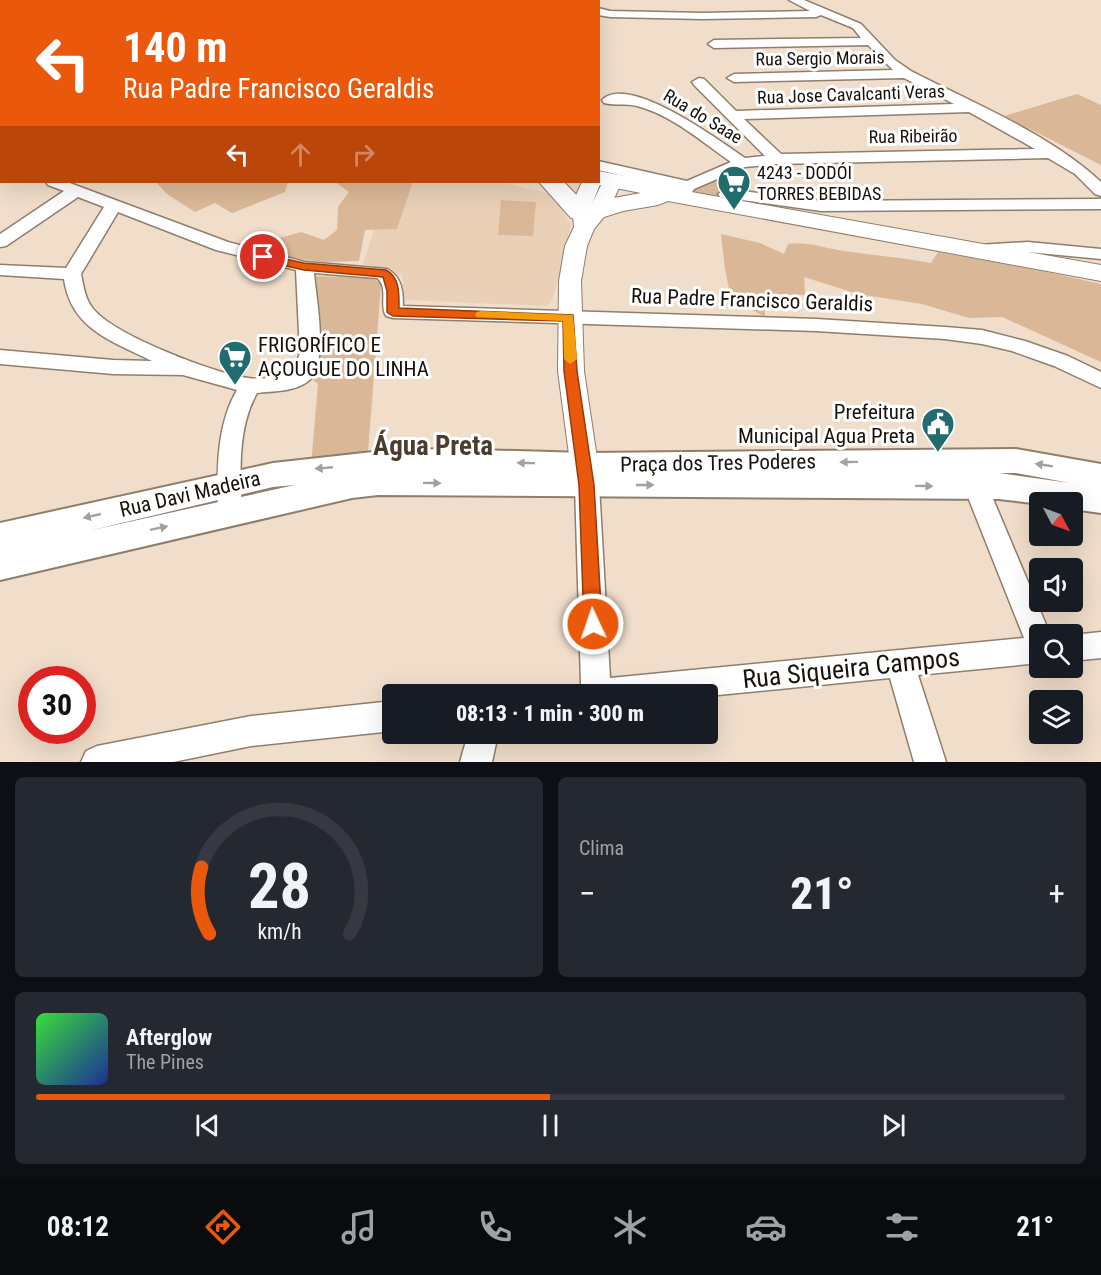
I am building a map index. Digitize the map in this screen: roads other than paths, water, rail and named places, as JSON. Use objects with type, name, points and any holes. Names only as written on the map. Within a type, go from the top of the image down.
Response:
[{"type":"main road","points":[[600,179],[678,194],[723,199],[971,251],[1101,273]]},
{"type":"main road","points":[[552,183],[588,217],[617,204],[678,194]]},
{"type":"main road","name":"Rua Davi Madeira","points":[[0,565],[90,543],[315,469],[382,463],[443,461],[586,475]]},
{"type":"main road","name":"Praça dos Tres Poderes","points":[[586,475],[1016,461],[1101,476]]},
{"type":"main road","points":[[229,499],[378,483],[586,475]]},
{"type":"main road","name":"Praça dos Tres Poderes","points":[[586,475],[1030,489],[1101,500]]},
{"type":"main road","name":"Rua Davi Madeira","points":[[0,537],[229,499]]},
{"type":"street","points":[[692,0],[703,17]]},
{"type":"street","points":[[794,0],[857,26],[906,74],[973,108],[1050,153],[1080,171],[1101,191]]},
{"type":"street","points":[[600,12],[610,14],[703,17],[829,13]]},
{"type":"street","points":[[714,44],[872,41]]},
{"type":"street","name":"Rua Sergio Morais","points":[[734,78],[906,74]]},
{"type":"street","points":[[699,82],[777,159]]},
{"type":"street","name":"Rua do Saae","points":[[609,99],[631,98],[668,114],[742,163]]},
{"type":"street","name":"Rua Jose Cavalcanti Veras","points":[[730,115],[973,108]]},
{"type":"street","name":"Rua Ribeirão","points":[[678,194],[742,163],[777,159],[1050,153]]},
{"type":"street","points":[[742,163],[723,199],[821,206],[1101,204]]},
{"type":"street","points":[[56,183],[222,246],[304,267],[308,368],[301,376],[289,382],[250,386],[183,368],[108,331],[90,318],[80,305],[75,293],[72,274],[113,206]]},
{"type":"street","points":[[596,684],[586,475],[571,371],[569,318],[572,265],[597,183]]},
{"type":"street","points":[[0,242],[75,191]]},
{"type":"street","points":[[971,251],[1037,247],[1101,254]]},
{"type":"street","name":"Rua Padre Francisco Geraldis","points":[[304,267],[373,271],[387,275],[393,291],[393,312],[827,326],[954,334],[1018,346],[1061,361],[1101,381]]},
{"type":"street","points":[[0,270],[72,274]]},
{"type":"street","points":[[0,357],[113,367],[183,368]]},
{"type":"street","points":[[229,499],[239,405],[250,386]]},
{"type":"street","points":[[976,487],[1033,624]]},
{"type":"street","points":[[1083,647],[1101,645]]},
{"type":"street","name":"Rua Siqueira Campos","points":[[697,684],[1029,651]]},
{"type":"street","points":[[900,664],[930,762]]},
{"type":"street","points":[[97,762],[251,731],[382,718]]},
{"type":"street","points":[[476,762],[480,744]]},
{"type":"place","name":"4243 - DODÓI TORRES BEBIDAS","points":[[734,211]]},
{"type":"place","name":"FRIGORÍFICO E AÇOUGUE DO LINHA","points":[[235,386]]},
{"type":"place","name":"Prefeitura Municipal Agua Preta","points":[[938,453]]},
{"type":"district","name":"Água Preta","points":[[433,446]]}]
